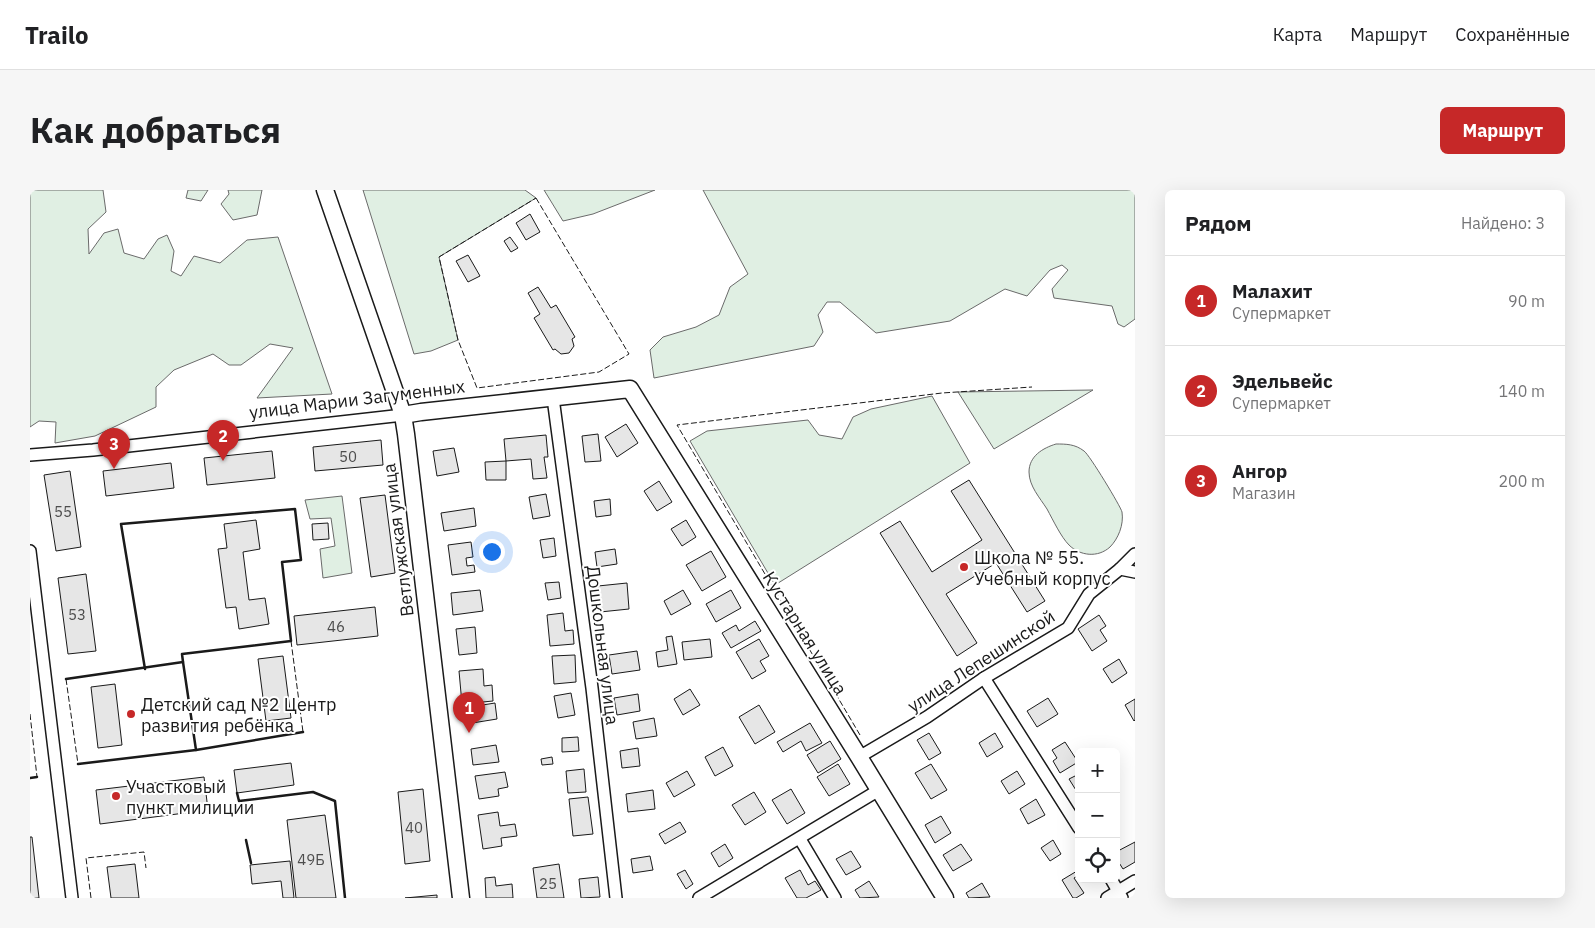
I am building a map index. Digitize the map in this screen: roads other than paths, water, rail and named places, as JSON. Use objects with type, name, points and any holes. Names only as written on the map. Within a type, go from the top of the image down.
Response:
[{"type":"street","name":"Ветлужская улица","points":[[324,190],[403,415],[461,898]]},
{"type":"street","name":"улица Марии Загуменных","points":[[30,455],[93,450],[630,389]]},
{"type":"street","name":"Кустарная улица","points":[[630,389],[860,757],[945,898]]},
{"type":"street","name":"Дошкольная улица","points":[[553,398],[592,688],[616,898]]},
{"type":"street","points":[[30,551],[72,898]]},
{"type":"street","name":"улица Лепешинской","points":[[860,757],[927,717],[984,678],[1068,628],[1089,594],[1135,554]]},
{"type":"street","points":[[1120,569],[1135,572]]},
{"type":"street","points":[[984,678],[1075,822]]},
{"type":"street","points":[[699,898],[879,790]]},
{"type":"street","points":[[800,839],[835,898]]},
{"type":"street","points":[[1107,898],[1120,894],[1135,881]]},
{"type":"street","points":[[1113,883],[1120,894]]},
{"type":"place","name":"Эдельвейс","points":[[223,461]]},
{"type":"place","name":"Ангор","points":[[114,469]]},
{"type":"place","name":"Школа № 55. Учебный корпус","points":[[964,567]]},
{"type":"place","name":"Детский сад №2 Центр развития ребёнка","points":[[131,714]]},
{"type":"place","name":"Малахит","points":[[469,733]]},
{"type":"place","name":"Участковый пункт милиции","points":[[116,796]]}]
